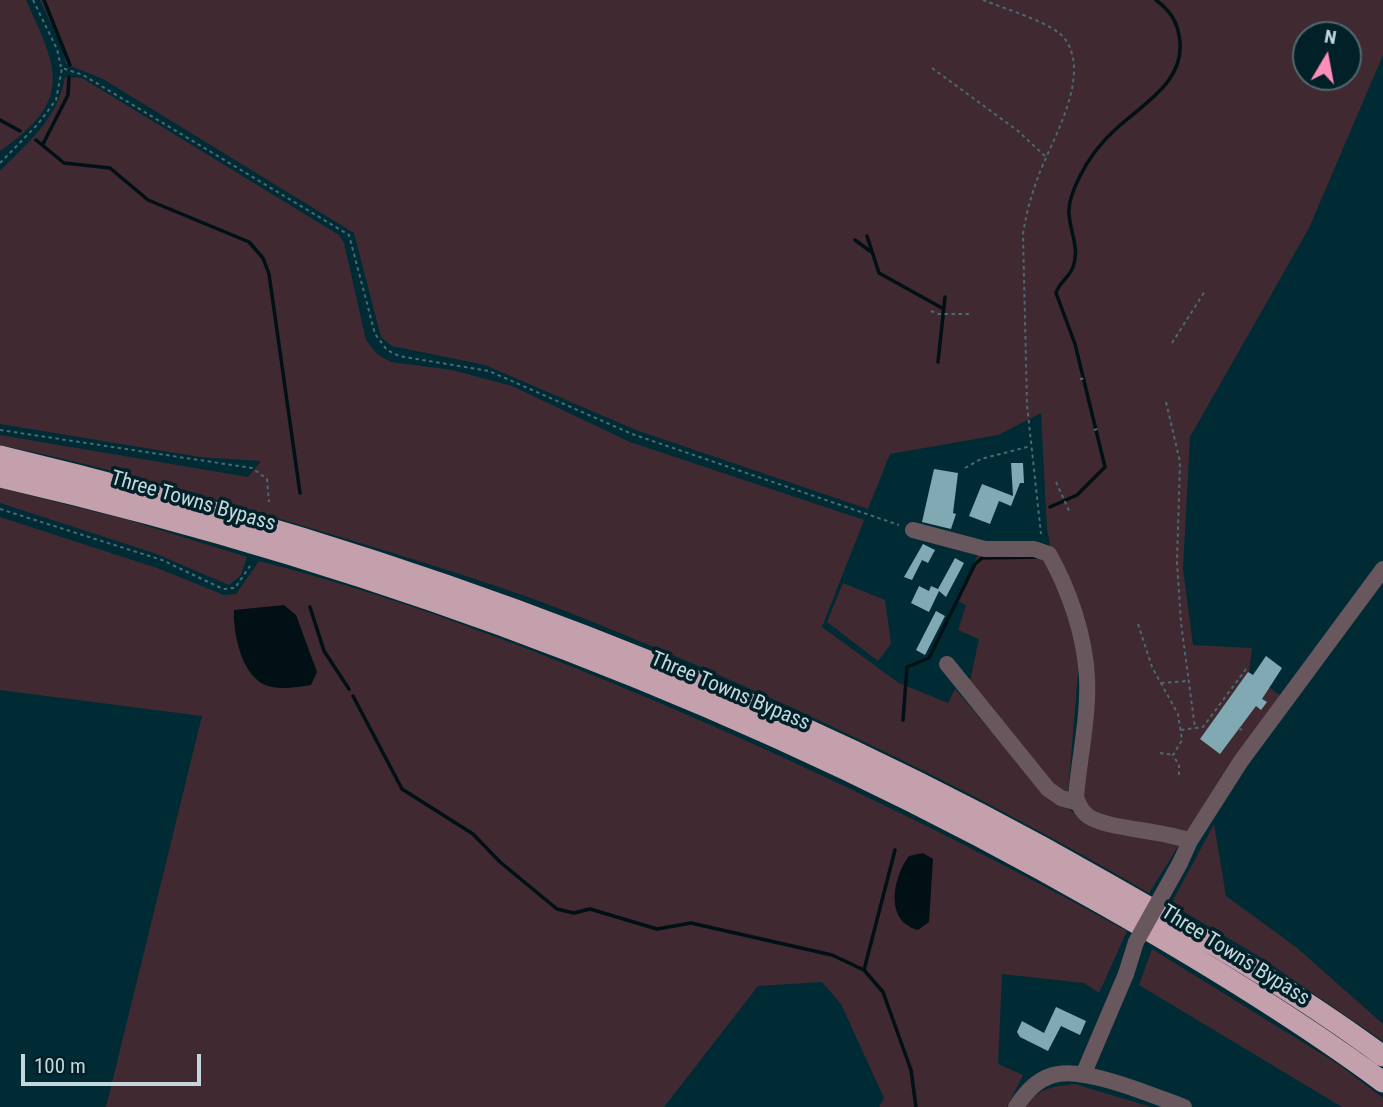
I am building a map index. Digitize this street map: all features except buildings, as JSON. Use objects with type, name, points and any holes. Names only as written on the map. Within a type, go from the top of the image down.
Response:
[{"type":"highway","name":"Three Towns Bypass","points":[[0,456],[208,508],[327,543],[621,647],[748,701],[962,803],[1069,861],[1256,972],[1383,1056]]},
{"type":"highway","name":"Three Towns Bypass","points":[[0,477],[203,528],[323,564],[472,615],[611,667],[741,722],[856,774],[1061,880],[1258,997],[1383,1082]]},
{"type":"street","points":[[913,530],[985,549],[1042,550],[1049,554],[1062,578],[1083,646],[1087,680],[1076,797],[1078,803],[1087,816],[1101,822],[1171,833],[1191,841]]},
{"type":"street","points":[[1083,1075],[1126,974],[1136,942],[1216,796],[1383,569]]},
{"type":"street","points":[[947,664],[1048,789],[1061,798],[1078,803]]},
{"type":"street","points":[[1016,1107],[1028,1089],[1047,1077],[1069,1073],[1184,1107]]},
{"type":"path","points":[[0,163],[38,124],[56,100],[62,68],[57,49],[33,0]]},
{"type":"path","points":[[983,0],[1055,30],[1068,46],[1073,82],[1070,103],[1026,210],[1023,234],[1024,312],[1042,550]]},
{"type":"path","points":[[62,68],[104,85],[349,235],[375,334],[387,351],[489,371],[632,435],[913,530]]},
{"type":"path","points":[[932,68],[1018,131],[1046,157]]},
{"type":"path","points":[[1172,343],[1205,291]]},
{"type":"path","points":[[931,311],[939,314],[970,314]]},
{"type":"path","points":[[1080,379],[1086,377]]},
{"type":"path","points":[[1166,402],[1180,462],[1177,562],[1181,623],[1195,728]]},
{"type":"path","points":[[0,430],[252,468],[267,479],[269,502]]},
{"type":"path","points":[[965,468],[981,459],[1032,445]]},
{"type":"path","points":[[1056,482],[1069,512]]},
{"type":"path","points":[[0,509],[162,560],[223,589],[235,588],[250,566]]},
{"type":"path","points":[[1138,624],[1160,683],[1174,706],[1181,730],[1182,740],[1173,755]]},
{"type":"path","points":[[1181,730],[1203,727],[1246,669]]},
{"type":"path","points":[[1160,683],[1187,681]]},
{"type":"path","points":[[1160,753],[1173,755]]},
{"type":"path","points":[[1173,755],[1179,765],[1179,777]]},
{"type":"shaded area","points":[[0,0],[26,0],[46,46],[53,83],[49,99],[40,116],[24,133],[0,151]]},
{"type":"shaded area","points":[[40,0],[1383,0],[1383,55],[1309,228],[1190,437],[1183,569],[1193,645],[1252,648],[1249,672],[1282,697],[1189,833],[1096,814],[1090,810],[1081,794],[1093,674],[1051,550],[1047,529],[1041,413],[998,435],[890,454],[868,509],[636,430],[485,365],[392,346],[381,337],[354,233],[103,79],[66,64],[62,47]]},
{"type":"shaded area","points":[[65,77],[82,78],[339,235],[344,243],[366,340],[377,354],[391,362],[452,370],[512,386],[630,442],[864,520],[822,627],[899,683],[948,703],[955,689],[1039,787],[1078,816],[1179,845],[1149,893],[1009,815],[866,743],[721,676],[573,614],[441,568],[231,504],[116,472],[0,445],[0,435],[248,477],[261,461],[200,457],[0,424],[0,171],[49,117]]},
{"type":"shaded area","points":[[0,488],[128,520],[247,557],[241,575],[229,585],[154,553],[0,503]]},
{"type":"shaded area","points":[[0,517],[157,568],[224,595],[236,594],[259,561],[362,590],[513,643],[780,756],[955,840],[1127,931],[1099,993],[1084,983],[1002,974],[998,1064],[1023,1075],[1007,1107],[879,1107],[884,1098],[841,1004],[822,982],[758,986],[664,1107],[106,1107],[202,716],[0,690]]},
{"type":"shaded area","points":[[979,553],[1045,557],[1064,598],[1079,661],[1068,793],[1055,787],[970,681],[979,639],[958,630],[966,605],[955,600]]},
{"type":"shaded area","points":[[843,583],[885,600],[891,644],[878,661],[827,622]]},
{"type":"shaded area","points":[[284,605],[296,615],[317,672],[311,685],[280,688],[263,684],[249,671],[240,651],[234,610]]},
{"type":"shaded area","points":[[1214,824],[1226,896],[1296,947],[1383,1024],[1383,1041],[1260,957],[1171,904]]},
{"type":"shaded area","points":[[923,853],[933,859],[929,922],[918,930],[900,918],[895,898],[903,865],[909,856]]},
{"type":"shaded area","points":[[1152,949],[1338,1064],[1383,1098],[1383,1107],[1342,1107],[1139,985]]},
{"type":"shaded area","points":[[1075,1084],[1151,1107],[1026,1107],[1041,1092],[1053,1087]]},
{"type":"waterway","points":[[44,0],[70,65]]},
{"type":"waterway","points":[[1050,507],[1077,495],[1105,467],[1075,344],[1056,293],[1075,260],[1069,210],[1073,191],[1083,171],[1106,138],[1162,88],[1177,64],[1180,51],[1178,29],[1165,7],[1156,0]]},
{"type":"waterway","points":[[43,144],[68,95],[69,77]]},
{"type":"waterway","points":[[0,120],[20,131]]},
{"type":"waterway","points":[[36,140],[64,163],[110,168],[148,200],[249,242],[263,258],[269,274],[300,493]]},
{"type":"waterway","points":[[867,236],[879,273],[942,308]]},
{"type":"waterway","points":[[855,240],[870,251]]},
{"type":"waterway","points":[[938,362],[945,297]]},
{"type":"waterway","points":[[903,720],[907,667],[929,658],[975,564],[982,558],[1036,557]]},
{"type":"waterway","points":[[310,607],[324,651],[349,689]]},
{"type":"waterway","points":[[353,696],[402,789],[473,834],[500,862],[557,909],[574,913],[590,909],[657,929],[691,923],[832,955],[864,970],[883,992],[911,1070],[916,1107]]},
{"type":"waterway","points":[[864,970],[895,850]]}]
